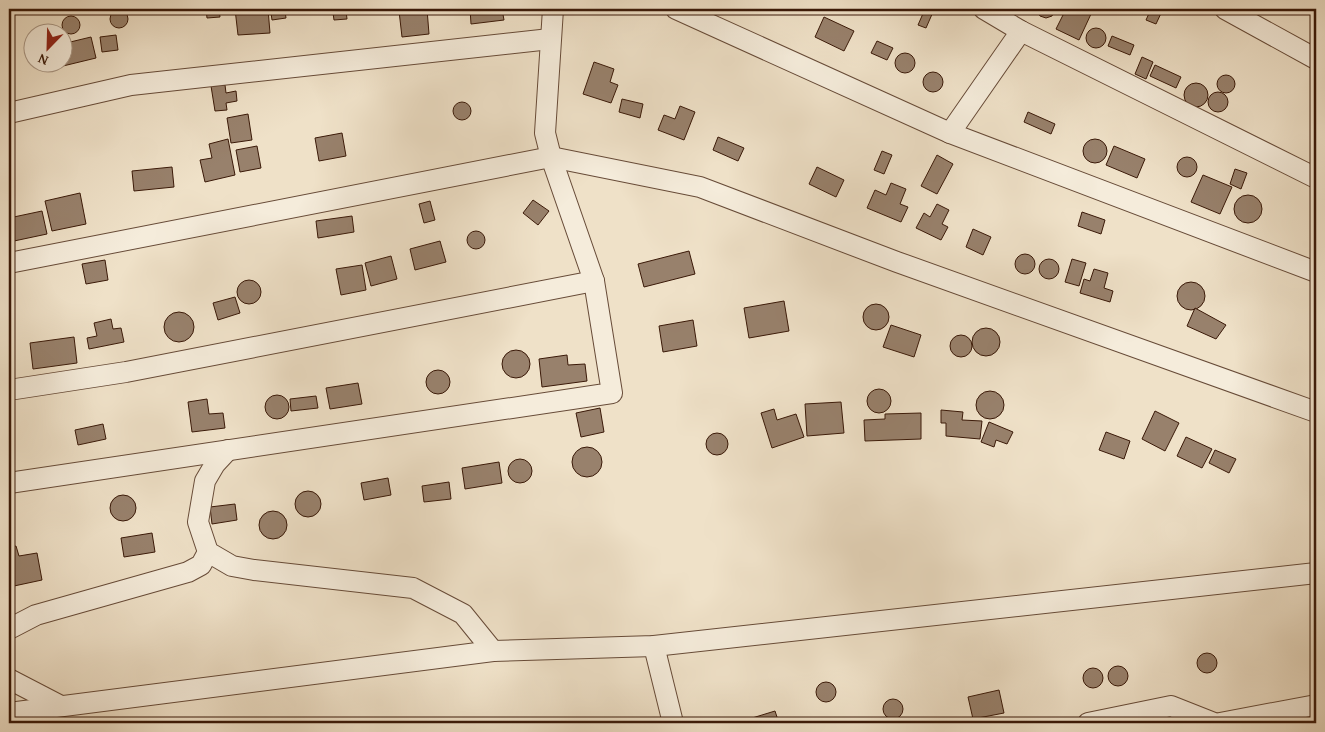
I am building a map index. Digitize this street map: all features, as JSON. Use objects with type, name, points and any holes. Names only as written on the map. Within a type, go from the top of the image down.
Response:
[{"type":"street","points":[[9,483],[612,394],[594,281],[544,133],[553,9]]},
{"type":"street","points":[[676,9],[950,133],[1316,272]]},
{"type":"street","points":[[984,9],[1021,31],[1316,178]]},
{"type":"street","points":[[1225,9],[1316,59]]},
{"type":"street","points":[[950,133],[1021,31]]},
{"type":"street","points":[[9,113],[131,85],[550,39]]},
{"type":"street","points":[[9,263],[551,157],[700,187],[897,262],[1316,412]]},
{"type":"street","points":[[9,390],[126,372],[594,281]]},
{"type":"street","points":[[228,450],[205,481],[198,522],[208,552],[232,566],[254,570],[413,588],[463,614],[493,651]]},
{"type":"street","points":[[9,628],[36,615],[188,572],[201,565],[208,552]]},
{"type":"street","points":[[9,713],[493,651],[654,646],[1316,573]]},
{"type":"street","points":[[654,646],[673,723]]},
{"type":"street","points":[[9,679],[61,706]]},
{"type":"street","points":[[1220,723],[1316,705]]},
{"type":"street","points":[[1088,723],[1170,706],[1214,723]]},
{"type":"building","points":[[206,9],[219,9],[220,17],[207,18]]},
{"type":"building","points":[[235,9],[268,9],[270,33],[238,35]]},
{"type":"building","points":[[427,9],[429,34],[402,37],[399,11]]},
{"type":"building","points":[[470,9],[502,9],[504,20],[471,24]]},
{"type":"building","points":[[925,9],[933,12],[926,28],[918,25]]},
{"type":"building","points":[[1036,9],[1055,9],[1052,16],[1046,18],[1040,16]]},
{"type":"building","points":[[1066,9],[1080,9],[1091,14],[1079,40],[1056,29]]},
{"type":"building","points":[[1151,9],[1163,9],[1156,24],[1146,20]]},
{"type":"building","points":[[119,10],[125,13],[128,19],[125,25],[119,28],[113,25],[110,19],[113,13]]},
{"type":"building","points":[[285,11],[286,18],[272,20],[271,13]]},
{"type":"building","points":[[346,11],[347,19],[334,20],[333,13]]},
{"type":"building","points":[[71,16],[79,22],[79,28],[72,34],[72,22],[63,22]]},
{"type":"building","points":[[824,17],[854,31],[844,51],[815,37]]},
{"type":"building","points":[[1096,28],[1103,31],[1106,38],[1103,45],[1096,48],[1089,45],[1086,38],[1089,31]]},
{"type":"building","points":[[116,35],[118,50],[102,52],[100,37]]},
{"type":"building","points":[[1112,36],[1134,45],[1130,55],[1108,46]]},
{"type":"building","points":[[91,37],[96,58],[72,64],[72,42]]},
{"type":"building","points":[[877,41],[893,48],[887,60],[871,53]]},
{"type":"building","points":[[905,53],[912,56],[915,63],[912,70],[905,73],[898,70],[895,63],[898,56]]},
{"type":"building","points":[[1142,57],[1153,62],[1146,79],[1135,74]]},
{"type":"building","points":[[594,62],[614,69],[610,82],[618,85],[611,103],[583,94]]},
{"type":"building","points":[[1155,65],[1181,77],[1176,88],[1150,76]]},
{"type":"building","points":[[933,72],[940,75],[943,82],[940,89],[933,92],[926,89],[923,82],[926,75]]},
{"type":"building","points":[[1226,75],[1232,78],[1235,84],[1232,90],[1226,93],[1220,90],[1217,84],[1220,78]]},
{"type":"building","points":[[1196,83],[1204,87],[1208,95],[1204,103],[1196,107],[1188,103],[1184,95],[1188,87]]},
{"type":"building","points":[[225,85],[226,93],[236,91],[237,101],[226,103],[227,110],[215,111],[211,86]]},
{"type":"building","points":[[1218,92],[1225,95],[1228,102],[1225,109],[1218,112],[1211,109],[1208,102],[1211,95]]},
{"type":"building","points":[[622,99],[643,104],[640,118],[619,112]]},
{"type":"building","points":[[462,102],[468,105],[471,111],[468,117],[462,120],[456,117],[453,111],[456,105]]},
{"type":"building","points":[[680,106],[695,112],[684,140],[658,130],[664,115],[675,119]]},
{"type":"building","points":[[1028,112],[1055,124],[1051,134],[1024,122]]},
{"type":"building","points":[[248,114],[252,140],[231,143],[227,118]]},
{"type":"building","points":[[342,133],[346,156],[319,161],[315,138]]},
{"type":"building","points":[[718,137],[744,148],[738,161],[713,150]]},
{"type":"building","points":[[228,139],[235,175],[205,182],[200,160],[212,158],[209,144]]},
{"type":"building","points":[[1095,139],[1104,142],[1107,151],[1104,160],[1095,163],[1086,160],[1083,151],[1086,142]]},
{"type":"building","points":[[257,146],[261,168],[240,172],[236,150]]},
{"type":"building","points":[[1114,146],[1145,159],[1137,178],[1106,165]]},
{"type":"building","points":[[882,151],[892,155],[884,174],[874,170]]},
{"type":"building","points":[[937,155],[953,164],[937,194],[921,186]]},
{"type":"building","points":[[1187,157],[1194,160],[1197,167],[1194,174],[1187,177],[1180,174],[1177,167],[1180,160]]},
{"type":"building","points":[[172,167],[174,187],[134,191],[132,171]]},
{"type":"building","points":[[817,167],[844,180],[836,197],[809,184]]},
{"type":"building","points":[[1235,169],[1247,173],[1241,189],[1230,184]]},
{"type":"building","points":[[1203,175],[1232,187],[1220,214],[1191,202]]},
{"type":"building","points":[[891,183],[906,189],[900,204],[908,207],[901,222],[867,208],[875,190],[886,195]]},
{"type":"building","points":[[80,193],[86,224],[52,231],[45,201]]},
{"type":"building","points":[[1248,195],[1258,199],[1262,209],[1258,219],[1248,223],[1238,219],[1234,209],[1238,199]]},
{"type":"building","points":[[533,200],[549,211],[538,225],[523,213]]},
{"type":"building","points":[[430,201],[435,220],[424,223],[419,204]]},
{"type":"building","points":[[937,204],[949,210],[942,224],[948,227],[941,240],[916,228],[924,213],[930,217]]},
{"type":"building","points":[[42,211],[47,234],[14,241],[9,218]]},
{"type":"building","points":[[1082,212],[1105,220],[1101,234],[1078,226]]},
{"type":"building","points":[[352,216],[354,232],[318,238],[316,221]]},
{"type":"building","points":[[973,229],[991,237],[983,255],[966,247]]},
{"type":"building","points":[[476,231],[482,234],[485,240],[482,246],[476,249],[470,246],[467,240],[470,234]]},
{"type":"building","points":[[440,241],[446,262],[415,270],[410,249]]},
{"type":"building","points":[[689,251],[695,274],[644,287],[638,264]]},
{"type":"building","points":[[1025,254],[1032,257],[1035,264],[1032,271],[1025,274],[1018,271],[1015,264],[1018,257]]},
{"type":"building","points":[[391,256],[397,279],[371,286],[365,263]]},
{"type":"building","points":[[1049,259],[1056,262],[1059,269],[1056,276],[1049,279],[1042,276],[1039,269],[1042,262]]},
{"type":"building","points":[[1072,259],[1086,263],[1079,286],[1065,282]]},
{"type":"building","points":[[105,260],[108,280],[86,284],[82,264]]},
{"type":"building","points":[[362,265],[366,290],[341,295],[336,269]]},
{"type":"building","points":[[1094,269],[1108,273],[1104,288],[1113,291],[1110,302],[1080,293],[1084,279],[1090,281]]},
{"type":"building","points":[[249,280],[258,283],[261,292],[258,301],[249,304],[240,301],[237,292],[240,283]]},
{"type":"building","points":[[1191,282],[1201,286],[1205,296],[1201,306],[1191,310],[1181,306],[1177,296],[1181,286]]},
{"type":"building","points":[[235,297],[240,313],[218,320],[213,303]]},
{"type":"building","points":[[784,301],[789,331],[749,338],[744,308]]},
{"type":"building","points":[[876,304],[885,308],[889,317],[885,326],[876,330],[867,326],[863,317],[867,308]]},
{"type":"building","points":[[1195,308],[1226,325],[1216,339],[1187,326]]},
{"type":"building","points":[[179,312],[190,316],[194,327],[190,338],[179,342],[168,338],[164,327],[168,316]]},
{"type":"building","points":[[111,319],[113,329],[121,328],[124,342],[89,349],[87,338],[97,336],[94,323]]},
{"type":"building","points":[[693,320],[697,346],[663,352],[659,326]]},
{"type":"building","points":[[891,325],[921,335],[914,357],[883,347]]},
{"type":"building","points":[[986,328],[996,332],[1000,342],[996,352],[986,356],[976,352],[972,342],[976,332]]},
{"type":"building","points":[[961,335],[969,338],[972,346],[969,354],[961,357],[953,354],[950,346],[953,338]]},
{"type":"building","points":[[74,337],[77,363],[33,369],[30,343]]},
{"type":"building","points":[[516,350],[526,354],[530,364],[526,374],[516,378],[506,374],[502,364],[506,354]]},
{"type":"building","points":[[567,355],[568,365],[585,364],[587,381],[542,387],[539,359]]},
{"type":"building","points":[[438,370],[446,374],[450,382],[446,390],[438,394],[430,390],[426,382],[430,374]]},
{"type":"building","points":[[358,383],[362,404],[330,409],[326,388]]},
{"type":"building","points":[[879,389],[887,393],[891,401],[887,409],[879,413],[871,409],[867,401],[871,393]]},
{"type":"building","points":[[990,391],[1000,395],[1004,405],[1000,415],[990,419],[980,415],[976,405],[980,395]]},
{"type":"building","points":[[277,395],[285,399],[289,407],[285,415],[277,419],[269,415],[265,407],[269,399]]},
{"type":"building","points":[[316,396],[318,408],[291,411],[290,399]]},
{"type":"building","points":[[207,399],[209,414],[223,413],[225,428],[192,432],[188,402]]},
{"type":"building","points":[[841,402],[844,433],[807,436],[805,404]]},
{"type":"building","points":[[600,408],[604,432],[581,437],[576,413]]},
{"type":"building","points":[[774,409],[777,420],[796,414],[804,437],[772,448],[761,413]]},
{"type":"building","points":[[941,410],[963,412],[962,420],[982,421],[980,439],[946,436],[946,423],[941,423]]},
{"type":"building","points":[[1155,411],[1179,423],[1165,451],[1142,439]]},
{"type":"building","points":[[921,413],[921,439],[865,441],[864,420],[885,419],[885,414]]},
{"type":"building","points":[[989,422],[1013,432],[1007,444],[996,440],[994,447],[981,442]]},
{"type":"building","points":[[103,424],[106,439],[78,445],[75,430]]},
{"type":"building","points":[[1106,432],[1130,441],[1124,459],[1099,450]]},
{"type":"building","points":[[717,433],[725,436],[728,444],[725,452],[717,455],[709,452],[706,444],[709,436]]},
{"type":"building","points":[[1186,437],[1212,449],[1202,468],[1177,456]]},
{"type":"building","points":[[587,447],[598,451],[602,462],[598,473],[587,477],[576,473],[572,462],[576,451]]},
{"type":"building","points":[[1215,450],[1236,459],[1229,473],[1209,463]]},
{"type":"building","points":[[520,459],[528,463],[532,471],[528,479],[520,483],[512,479],[508,471],[512,463]]},
{"type":"building","points":[[499,462],[502,483],[465,489],[462,468]]},
{"type":"building","points":[[388,478],[391,495],[364,500],[361,483]]},
{"type":"building","points":[[449,482],[451,499],[424,502],[422,486]]},
{"type":"building","points":[[308,491],[317,495],[321,504],[317,513],[308,517],[299,513],[295,504],[299,495]]},
{"type":"building","points":[[123,495],[133,498],[136,508],[133,518],[123,521],[113,518],[110,508],[113,498]]},
{"type":"building","points":[[235,504],[237,520],[212,524],[210,507]]},
{"type":"building","points":[[273,511],[283,515],[287,525],[283,535],[273,539],[263,535],[259,525],[263,515]]},
{"type":"building","points":[[152,533],[155,552],[124,557],[121,538]]},
{"type":"building","points":[[16,546],[19,556],[37,553],[42,580],[14,586],[9,561],[9,547]]},
{"type":"building","points":[[1203,653],[1211,653],[1217,659],[1217,667],[1211,673],[1203,673],[1197,667],[1197,659]]},
{"type":"building","points":[[1114,666],[1122,666],[1128,672],[1128,680],[1122,686],[1114,686],[1108,680],[1108,672]]},
{"type":"building","points":[[1089,668],[1097,668],[1103,674],[1103,682],[1097,688],[1089,688],[1083,682],[1083,674]]},
{"type":"building","points":[[822,682],[830,682],[836,688],[836,696],[830,702],[822,702],[816,696],[816,688]]},
{"type":"building","points":[[999,690],[1004,713],[973,719],[968,697]]},
{"type":"building","points":[[889,699],[897,699],[903,705],[903,713],[897,719],[889,719],[883,713],[883,705]]},
{"type":"building","points":[[775,711],[779,723],[736,723]]}]
